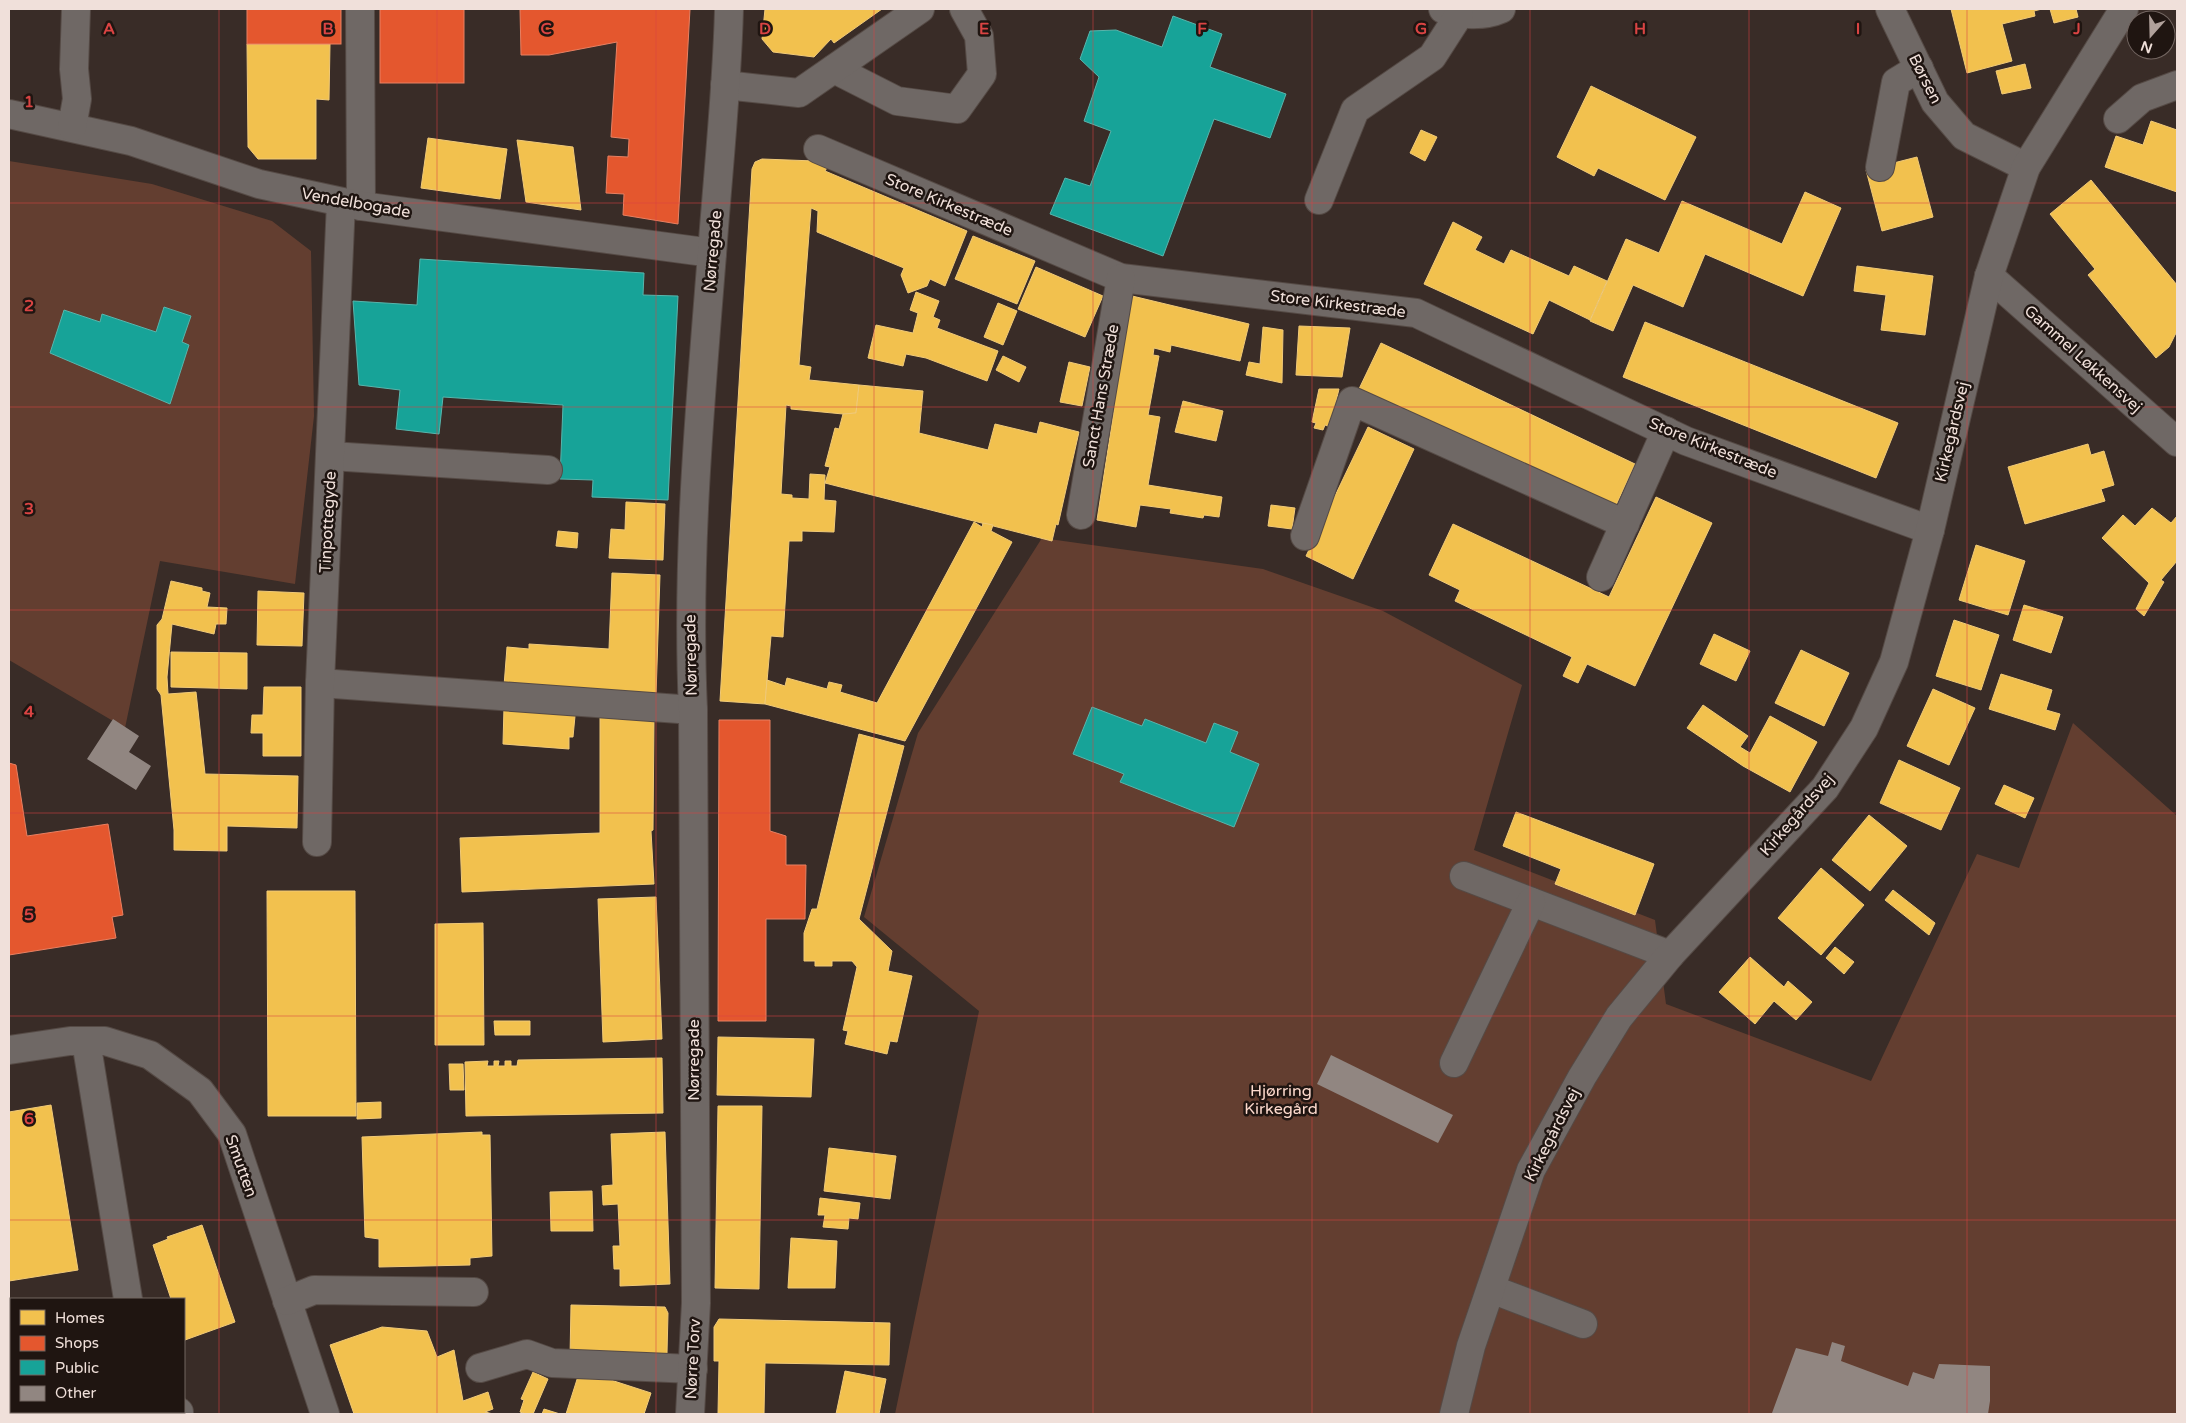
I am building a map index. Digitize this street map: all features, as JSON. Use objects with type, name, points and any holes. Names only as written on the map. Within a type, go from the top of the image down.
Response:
[{"type":"street","points":[[72,127],[77,99],[74,69],[76,9]]},
{"type":"street","name":"Tinpottegyde","points":[[317,842],[320,683],[331,456],[351,204],[360,9]]},
{"type":"street","name":"Nørregade","points":[[696,1303],[693,710],[690,639],[695,493],[729,9]]},
{"type":"street","points":[[725,85],[799,93],[920,9]]},
{"type":"street","points":[[834,69],[897,101],[957,109],[982,74],[979,36],[964,9]]},
{"type":"street","name":"Børsen","points":[[1890,9],[1935,102],[1964,136],[2026,168]]},
{"type":"street","name":"Kirkegårdsvej","points":[[1454,1414],[1471,1346],[1536,1162],[1582,1077],[1619,1018],[1670,955],[1825,788],[1864,728],[1894,662],[1930,530],[1989,276],[2026,168],[2124,9]]},
{"type":"street","points":[[1319,200],[1355,110],[1432,57],[1470,11]]},
{"type":"street","points":[[1880,167],[1896,82],[1919,68]]},
{"type":"street","points":[[2118,119],[2142,98],[2177,85]]},
{"type":"street","name":"Vendelbogade","points":[[9,114],[131,141],[259,184],[351,204],[712,253]]},
{"type":"street","name":"Store Kirkestræde","points":[[818,149],[1121,278],[1416,313],[1686,440],[1930,530]]},
{"type":"street","name":"Gammel Løkkensvej","points":[[1989,276],[2177,442]]},
{"type":"street","name":"Sanct Hans Stræde","points":[[1081,514],[1121,278]]},
{"type":"street","points":[[1305,536],[1352,401],[1625,524]]},
{"type":"street","points":[[1601,577],[1666,431]]},
{"type":"street","points":[[331,456],[548,470]]},
{"type":"street","points":[[320,683],[693,710]]},
{"type":"street","points":[[1464,876],[1670,955]]},
{"type":"street","points":[[1454,1063],[1531,902]]},
{"type":"street","name":"Smutten","points":[[9,1050],[70,1041],[105,1041],[150,1056],[200,1091],[232,1134],[325,1414]]},
{"type":"street","points":[[86,1041],[128,1298]]},
{"type":"street","points":[[287,1300],[314,1290],[474,1292]]},
{"type":"street","points":[[1491,1290],[1583,1324]]},
{"type":"street","name":"Nørre Torv","points":[[690,1414],[696,1303]]},
{"type":"street","points":[[480,1368],[526,1354],[552,1363],[693,1369]]},
{"type":"green space","points":[[9,161],[152,184],[272,221],[311,251],[314,416],[295,584],[160,561],[125,728],[9,660]]},
{"type":"green space","name":"Hjørring Kirkegård","points":[[1042,538],[1263,569],[1383,611],[1522,685],[1474,850],[1655,920],[1666,1004],[1871,1081],[1977,854],[2019,868],[2073,723],[2177,816],[2177,1414],[895,1414],[979,1011],[864,917],[918,733]]},
{"type":"building: Homes","points":[[765,9],[882,9],[834,43],[831,39],[814,57],[773,52],[762,39]]},
{"type":"building: Homes","points":[[1951,9],[2042,9],[2034,11],[2035,16],[2002,24],[2012,61],[1967,73]]},
{"type":"building: Homes","points":[[2050,9],[2076,9],[2078,17],[2054,23]]},
{"type":"building: Homes","points":[[247,44],[330,44],[329,100],[316,99],[316,159],[258,159],[248,147]]},
{"type":"building: Homes","points":[[2025,64],[2031,88],[2002,94],[1996,71]]},
{"type":"building: Homes","points":[[1591,86],[1696,137],[1665,200],[1598,168],[1594,176],[1557,157]]},
{"type":"building: Homes","points":[[2151,121],[2177,130],[2177,192],[2105,167],[2116,136],[2143,145]]},
{"type":"building: Homes","points":[[1421,130],[1437,137],[1425,161],[1410,153]]},
{"type":"building: Homes","points":[[428,138],[507,149],[500,199],[421,188]]},
{"type":"building: Homes","points":[[517,140],[573,147],[581,210],[526,202]]},
{"type":"building: Homes","points":[[1917,157],[1933,217],[1882,231],[1866,170]]},
{"type":"building: Homes","points":[[762,159],[815,161],[828,166],[825,171],[967,231],[945,286],[930,279],[927,286],[908,293],[901,275],[904,268],[817,232],[818,211],[811,208],[799,365],[811,367],[809,380],[859,385],[856,413],[843,414],[791,409],[791,406],[786,405],[781,494],[792,495],[792,498],[809,499],[810,474],[825,475],[824,500],[836,501],[834,532],[802,531],[802,541],[789,541],[783,637],[771,636],[765,704],[720,701],[752,169],[755,162]]},
{"type":"building: Homes","points":[[2091,180],[2177,285],[2177,331],[2169,347],[2156,358],[2088,275],[2095,269],[2050,214]]},
{"type":"building: Homes","points":[[1805,192],[1841,208],[1803,296],[1705,254],[1683,307],[1633,285],[1613,331],[1590,321],[1626,239],[1659,253],[1682,201],[1782,244]]},
{"type":"building: Homes","points":[[1453,222],[1482,237],[1475,250],[1504,264],[1511,250],[1569,276],[1574,266],[1607,281],[1590,320],[1549,300],[1533,334],[1424,284]]},
{"type":"building: Homes","points":[[973,236],[1035,261],[1017,304],[955,279]]},
{"type":"building: Homes","points":[[1857,266],[1933,276],[1925,335],[1881,330],[1886,295],[1854,291]]},
{"type":"building: Homes","points":[[1036,267],[1103,296],[1085,337],[1018,309]]},
{"type":"building: Homes","points":[[916,292],[939,301],[933,317],[940,320],[937,328],[998,351],[987,381],[926,358],[906,354],[903,366],[868,358],[876,325],[913,333],[918,313],[910,310]]},
{"type":"building: Homes","points":[[1128,295],[1249,324],[1240,361],[1171,345],[1170,352],[1154,348],[1153,355],[1159,356],[1148,415],[1160,417],[1148,485],[1222,497],[1219,517],[1204,515],[1203,518],[1170,513],[1171,509],[1140,505],[1136,527],[1097,520],[1114,410],[1105,408]]},
{"type":"building: Homes","points":[[998,303],[1017,311],[1003,345],[984,337]]},
{"type":"building: Homes","points":[[1645,322],[1898,423],[1876,478],[1623,377]]},
{"type":"building: Homes","points":[[1299,326],[1350,328],[1342,377],[1296,375]]},
{"type":"building: Homes","points":[[1263,327],[1283,330],[1282,383],[1246,375],[1249,362],[1260,364]]},
{"type":"building: Homes","points":[[1381,343],[1635,464],[1613,512],[1358,391]]},
{"type":"building: Homes","points":[[1003,356],[1026,367],[1019,382],[996,370]]},
{"type":"building: Homes","points":[[1069,362],[1090,367],[1082,406],[1060,402]]},
{"type":"building: Homes","points":[[859,385],[923,391],[919,433],[988,450],[995,424],[1037,434],[1040,422],[1079,432],[1058,525],[1056,524],[1052,541],[825,483],[830,467],[825,466],[835,428],[839,429],[843,414],[856,413]]},
{"type":"building: Homes","points":[[1319,389],[1339,389],[1330,427],[1325,425],[1323,430],[1314,428],[1316,423],[1312,422]]},
{"type":"building: Homes","points":[[1183,401],[1223,411],[1216,441],[1175,432]]},
{"type":"building: Homes","points":[[1368,427],[1414,449],[1353,579],[1306,556]]},
{"type":"building: Homes","points":[[2088,444],[2091,455],[2104,451],[2114,485],[2101,489],[2105,501],[2025,524],[2008,467]]},
{"type":"building: Homes","points":[[1656,497],[1712,523],[1635,686],[1587,664],[1578,683],[1563,676],[1572,657],[1455,601],[1460,590],[1429,575],[1453,524],[1609,597]]},
{"type":"building: Homes","points":[[626,502],[665,504],[663,560],[609,558],[611,529],[625,530]]},
{"type":"building: Homes","points":[[1271,505],[1295,508],[1292,529],[1268,526]]},
{"type":"building: Homes","points":[[2152,508],[2171,523],[2177,516],[2177,561],[2161,580],[2164,582],[2144,616],[2136,609],[2149,583],[2102,538],[2123,515],[2135,526]]},
{"type":"building: Homes","points":[[974,522],[982,527],[983,523],[993,525],[991,531],[1012,542],[905,741],[765,704],[767,680],[785,686],[787,678],[827,689],[829,682],[842,685],[840,692],[877,703]]},
{"type":"building: Homes","points":[[558,531],[578,533],[577,548],[556,546]]},
{"type":"building: Homes","points":[[1976,545],[2025,561],[2008,615],[1959,600]]},
{"type":"building: Homes","points":[[612,573],[660,575],[656,695],[504,686],[507,647],[529,649],[529,644],[609,649]]},
{"type":"building: Homes","points":[[171,581],[202,588],[202,591],[210,593],[207,607],[227,608],[226,624],[216,624],[214,634],[172,624],[167,677],[168,694],[196,692],[205,774],[298,776],[297,828],[227,826],[227,851],[174,850],[174,830],[161,695],[157,689],[157,625],[162,619]]},
{"type":"building: Homes","points":[[258,591],[304,593],[302,646],[257,645]]},
{"type":"building: Homes","points":[[2024,605],[2063,617],[2051,653],[2013,640]]},
{"type":"building: Homes","points":[[1954,620],[1999,635],[1981,690],[1936,676]]},
{"type":"building: Homes","points":[[1714,634],[1750,651],[1736,681],[1700,664]]},
{"type":"building: Homes","points":[[1801,650],[1849,673],[1824,726],[1775,703]]},
{"type":"building: Homes","points":[[171,652],[247,653],[247,689],[171,687]]},
{"type":"building: Homes","points":[[2001,674],[2052,690],[2046,710],[2060,714],[2055,730],[1989,709]]},
{"type":"building: Homes","points":[[264,687],[301,687],[301,756],[263,756],[263,733],[251,733],[252,715],[263,715]]},
{"type":"building: Homes","points":[[1933,689],[1975,708],[1949,765],[1907,746]]},
{"type":"building: Homes","points":[[1703,705],[1748,736],[1740,747],[1750,753],[1770,716],[1817,742],[1790,792],[1743,766],[1687,728]]},
{"type":"building: Homes","points":[[504,707],[571,711],[575,716],[573,737],[569,737],[569,749],[503,744]]},
{"type":"building: Homes","points":[[600,714],[654,718],[653,830],[651,831],[654,884],[462,892],[460,838],[600,833]]},
{"type":"building: Homes","points":[[859,734],[904,746],[859,919],[892,951],[888,971],[912,976],[897,1042],[890,1041],[887,1054],[845,1044],[848,1031],[843,1030],[857,967],[852,961],[832,961],[832,966],[815,966],[815,961],[804,961],[804,933],[812,909],[817,909]]},
{"type":"building: Homes","points":[[1899,760],[1960,788],[1941,830],[1880,803]]},
{"type":"building: Homes","points":[[2004,785],[2034,798],[2025,818],[1995,804]]},
{"type":"building: Homes","points":[[1516,812],[1654,864],[1635,915],[1555,884],[1561,869],[1503,846]]},
{"type":"building: Homes","points":[[1869,815],[1907,846],[1870,891],[1832,860]]},
{"type":"building: Homes","points":[[1821,868],[1864,905],[1821,955],[1778,918]]},
{"type":"building: Homes","points":[[1893,890],[1935,923],[1929,935],[1885,900]]},
{"type":"building: Homes","points":[[267,891],[355,891],[356,1116],[268,1116]]},
{"type":"building: Homes","points":[[656,897],[662,1039],[603,1042],[598,899]]},
{"type":"building: Homes","points":[[483,923],[484,1045],[435,1045],[435,924]]},
{"type":"building: Homes","points":[[1835,947],[1854,962],[1844,974],[1826,958]]},
{"type":"building: Homes","points":[[1750,957],[1784,987],[1788,981],[1812,1002],[1796,1020],[1774,1001],[1755,1024],[1719,992]]},
{"type":"building: Homes","points":[[494,1021],[530,1021],[530,1035],[495,1035]]},
{"type":"building: Homes","points":[[718,1037],[814,1039],[811,1097],[717,1095]]},
{"type":"building: Homes","points":[[662,1058],[663,1113],[466,1116],[465,1062],[488,1061],[487,1066],[494,1066],[494,1061],[499,1061],[498,1066],[505,1066],[505,1061],[511,1061],[511,1066],[517,1066],[518,1060]]},
{"type":"building: Homes","points":[[449,1064],[463,1064],[464,1090],[450,1090]]},
{"type":"building: Homes","points":[[381,1102],[381,1118],[357,1119],[357,1103]]},
{"type":"building: Homes","points":[[51,1105],[78,1270],[9,1281],[9,1112]]},
{"type":"building: Homes","points":[[718,1106],[762,1106],[759,1289],[715,1288]]},
{"type":"building: Homes","points":[[482,1132],[482,1135],[490,1135],[492,1256],[470,1258],[470,1265],[379,1267],[379,1239],[365,1237],[362,1137]]},
{"type":"building: Homes","points":[[665,1132],[670,1284],[620,1286],[620,1269],[614,1269],[613,1246],[620,1246],[618,1204],[603,1205],[602,1186],[613,1185],[611,1134]]},
{"type":"building: Homes","points":[[829,1148],[896,1156],[890,1199],[824,1191]]},
{"type":"building: Homes","points":[[592,1191],[593,1231],[551,1231],[550,1192]]},
{"type":"building: Homes","points":[[820,1198],[860,1203],[858,1219],[849,1218],[848,1229],[823,1227],[825,1215],[818,1215]]},
{"type":"building: Homes","points":[[202,1225],[235,1322],[185,1340],[185,1298],[171,1298],[153,1245],[168,1239],[167,1237]]},
{"type":"building: Homes","points":[[791,1238],[837,1241],[835,1288],[788,1288]]},
{"type":"building: Homes","points":[[571,1305],[665,1307],[668,1313],[667,1353],[662,1359],[570,1357]]},
{"type":"building: Homes","points":[[719,1319],[890,1323],[889,1365],[765,1363],[764,1414],[718,1414],[719,1361],[714,1361],[714,1327]]},
{"type":"building: Homes","points":[[382,1327],[427,1331],[437,1357],[454,1350],[463,1401],[488,1392],[493,1409],[485,1412],[493,1414],[354,1414],[330,1345]]},
{"type":"building: Homes","points":[[580,1370],[651,1393],[644,1414],[566,1414]]},
{"type":"building: Homes","points":[[845,1371],[886,1379],[879,1414],[836,1414]]},
{"type":"building: Homes","points":[[533,1372],[548,1379],[533,1414],[526,1414],[520,1412],[524,1400],[521,1399]]},
{"type":"building: Homes","points":[[9,1403],[10,1413],[156,1413],[156,1414],[9,1414]]},
{"type":"building: Homes","points":[[544,1409],[560,1414],[542,1414]]},
{"type":"building: Shops","points":[[247,9],[341,9],[341,44],[247,44]]},
{"type":"building: Shops","points":[[380,9],[464,9],[464,83],[380,83]]},
{"type":"building: Shops","points":[[520,9],[690,9],[678,224],[623,215],[624,194],[606,193],[608,156],[628,157],[629,139],[611,137],[617,42],[549,55],[521,55]]},
{"type":"building: Shops","points":[[719,720],[770,720],[770,831],[786,836],[786,865],[806,865],[805,919],[766,919],[766,1021],[718,1021]]},
{"type":"building: Shops","points":[[9,763],[16,765],[27,836],[108,824],[123,915],[112,917],[116,938],[9,955]]},
{"type":"building: Public","points":[[1173,16],[1222,34],[1210,67],[1286,94],[1270,138],[1214,119],[1163,256],[1050,214],[1065,178],[1090,186],[1111,131],[1084,121],[1099,77],[1080,59],[1090,31],[1116,30],[1162,47]]},
{"type":"building: Public","points":[[420,259],[644,273],[643,295],[678,296],[668,500],[592,497],[593,480],[560,479],[563,405],[443,397],[439,434],[396,429],[400,390],[359,385],[353,301],[417,305]]},
{"type":"building: Public","points":[[164,307],[191,316],[182,342],[189,345],[170,404],[50,353],[64,310],[100,322],[102,314],[156,332]]},
{"type":"building: Public","points":[[1092,707],[1142,726],[1145,719],[1206,743],[1214,723],[1238,732],[1230,752],[1259,764],[1234,827],[1120,782],[1124,774],[1073,754]]},
{"type":"building: Other","points":[[113,719],[139,736],[129,752],[151,766],[136,790],[87,759]]},
{"type":"building: Other","points":[[1331,1055],[1453,1115],[1438,1143],[1317,1084]]},
{"type":"building: Other","points":[[1832,1342],[1845,1346],[1841,1361],[1908,1386],[1913,1372],[1934,1379],[1939,1364],[1990,1366],[1988,1414],[1772,1413],[1796,1348],[1828,1356]]}]
